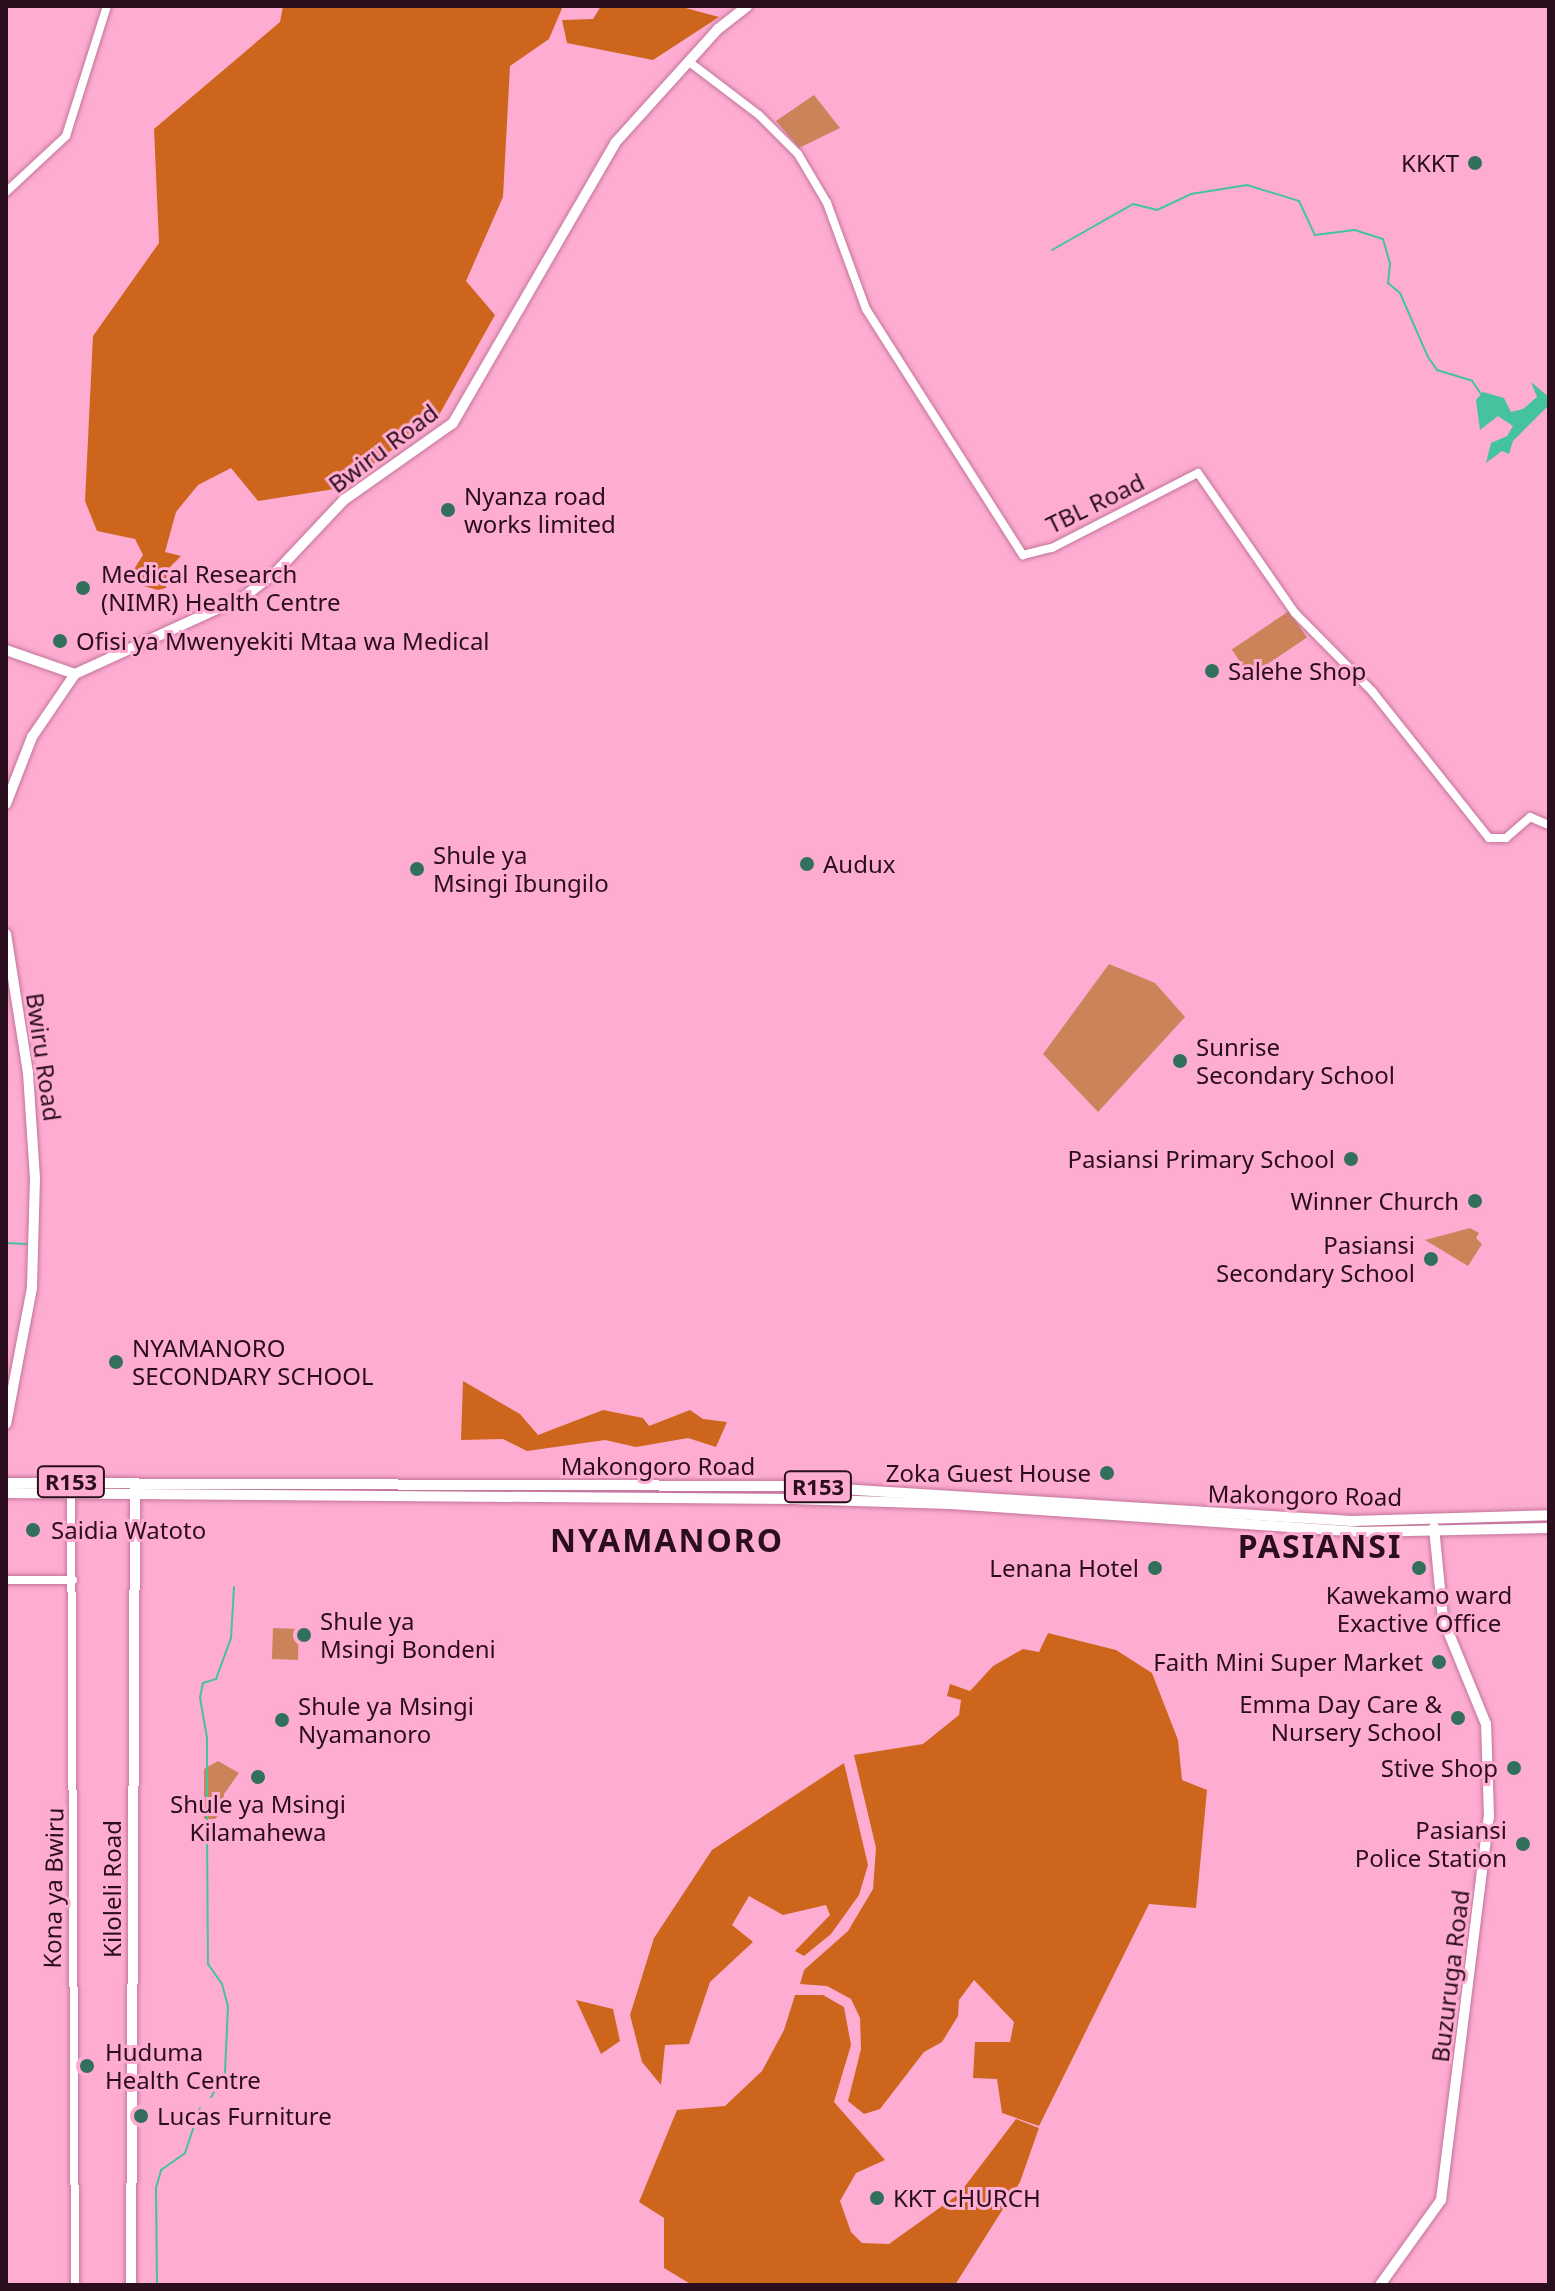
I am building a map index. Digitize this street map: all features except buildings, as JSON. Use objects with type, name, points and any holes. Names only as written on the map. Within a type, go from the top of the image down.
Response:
[{"type":"main road","name":"Bwiru Road","points":[[75,674],[256,588],[344,500],[453,423],[615,143],[688,61],[747,6]]},
{"type":"main road","points":[[6,650],[75,674],[32,737],[6,804]]},
{"type":"main road","name":"Bwiru Road","points":[[6,934],[28,1073],[35,1178],[32,1288],[6,1424]]},
{"type":"main road","points":[[6,1474],[12,1482]]},
{"type":"main road","name":"Makongoro Road","points":[[12,1482],[135,1488],[792,1499],[1224,1519],[1352,1521],[1549,1515]]},
{"type":"main road","name":"Makongoro Road","points":[[6,1493],[135,1488]]},
{"type":"main road","name":"Kiloleli Road","points":[[131,2285],[135,1488]]},
{"type":"main road","name":"Buzuruga Road","points":[[1380,2285],[1441,2200],[1489,1817],[1486,1724],[1443,1619],[1434,1517]]},
{"type":"main road","name":"Makongoro Road","points":[[1224,1519],[1360,1532],[1549,1528]]},
{"type":"street","points":[[6,192],[66,136],[107,6]]},
{"type":"street","name":"TBL Road","points":[[688,61],[759,115],[798,154],[827,203],[866,309],[1023,555],[1052,548],[1198,473],[1295,613],[1372,691],[1489,838],[1506,838],[1530,817],[1549,825]]},
{"type":"street","name":"Kona ya Bwiru","points":[[71,1491],[75,2285]]},
{"type":"street","points":[[6,1580],[73,1580]]},
{"type":"shaded area","points":[[283,6],[563,6],[549,39],[510,66],[503,197],[466,281],[495,315],[439,415],[341,488],[258,501],[231,468],[198,485],[176,512],[165,552],[181,556],[167,570],[166,588],[158,590],[140,585],[131,574],[143,555],[135,539],[97,531],[85,501],[93,336],[159,243],[154,129],[280,22]]},
{"type":"shaded area","points":[[601,6],[678,6],[719,17],[653,60],[567,43],[562,20],[593,19]]},
{"type":"shaded area","points":[[814,95],[840,128],[799,148],[776,121]]},
{"type":"shaded area","points":[[1531,382],[1549,397],[1549,405],[1513,441],[1509,454],[1502,451],[1486,463],[1491,443],[1507,436],[1513,426],[1498,416],[1480,430],[1476,400],[1483,392],[1504,398],[1511,412],[1523,409],[1537,397]]},
{"type":"shaded area","points":[[1289,611],[1307,638],[1250,676],[1232,650]]},
{"type":"shaded area","points":[[1109,964],[1155,983],[1185,1017],[1098,1112],[1043,1054]]},
{"type":"shaded area","points":[[1470,1228],[1479,1233],[1476,1238],[1482,1244],[1468,1266],[1425,1240]]},
{"type":"shaded area","points":[[463,1381],[520,1414],[538,1435],[603,1410],[643,1418],[649,1426],[690,1410],[703,1419],[727,1422],[716,1447],[688,1438],[636,1447],[605,1440],[527,1451],[503,1439],[461,1440]]},
{"type":"shaded area","points":[[273,1628],[299,1629],[298,1660],[272,1659]]},
{"type":"shaded area","points":[[1048,1633],[1116,1650],[1152,1673],[1178,1740],[1182,1780],[1207,1790],[1196,1908],[1149,1904],[1039,2126],[1002,2113],[997,2079],[973,2078],[975,2042],[1010,2042],[1014,2022],[974,1980],[959,2000],[958,2016],[942,2042],[924,2052],[880,2109],[864,2114],[848,2101],[861,2049],[860,2018],[851,1999],[827,1986],[800,1984],[804,1970],[848,1931],[873,1889],[876,1848],[854,1755],[923,1744],[959,1715],[961,1700],[947,1696],[950,1684],[970,1691],[993,1666],[1023,1649],[1039,1652]]},
{"type":"shaded area","points":[[218,1761],[239,1773],[224,1794],[223,1810],[215,1819],[204,1819],[204,1769]]},
{"type":"shaded area","points":[[844,1763],[868,1865],[859,1895],[831,1934],[804,1956],[795,1951],[830,1915],[826,1905],[783,1915],[749,1896],[732,1925],[753,1942],[710,1982],[689,2044],[665,2045],[661,2085],[642,2062],[630,2015],[654,1938],[712,1850]]},
{"type":"shaded area","points":[[795,1995],[823,1995],[844,2007],[851,2045],[834,2102],[885,2160],[856,2173],[840,2201],[851,2232],[862,2243],[889,2244],[959,2194],[1016,2119],[1039,2128],[1020,2182],[955,2285],[692,2285],[664,2268],[664,2218],[639,2202],[677,2110],[725,2106],[762,2071],[784,2030]]},
{"type":"shaded area","points":[[576,2000],[613,2009],[620,2041],[601,2054]]},
{"type":"waterway","points":[[1052,250],[1133,204],[1157,210],[1191,194],[1247,185],[1299,201],[1315,235],[1355,230],[1383,239],[1390,264],[1388,283],[1400,293],[1428,357],[1437,370],[1472,381],[1481,394]]},
{"type":"waterway","points":[[6,1243],[27,1244]]},
{"type":"waterway","points":[[207,1821],[207,1738],[200,1698],[203,1683],[216,1679],[231,1638],[234,1587]]},
{"type":"waterway","points":[[207,1827],[208,1964],[222,1984],[228,2006],[225,2073],[211,2097]]},
{"type":"waterway","points":[[157,2285],[156,2188],[161,2170],[185,2153],[200,2108]]},
{"type":"place","name":"KKKT","points":[[1475,163]]},
{"type":"place","name":"Nyanza road works limited","points":[[448,510]]},
{"type":"place","name":"Medical Research (NIMR) Health Centre","points":[[83,588]]},
{"type":"place","name":"Ofisi ya Mwenyekiti Mtaa wa Medical","points":[[60,641]]},
{"type":"place","name":"Salehe Shop","points":[[1212,671]]},
{"type":"place","name":"Audux","points":[[807,864]]},
{"type":"place","name":"Shule ya Msingi Ibungilo","points":[[417,869]]},
{"type":"place","name":"Sunrise Secondary School","points":[[1180,1061]]},
{"type":"place","name":"Pasiansi Primary School","points":[[1351,1159]]},
{"type":"place","name":"Winner Church","points":[[1475,1201]]},
{"type":"place","name":"Pasiansi Secondary School","points":[[1431,1259]]},
{"type":"place","name":"NYAMANORO SECONDARY SCHOOL","points":[[116,1362]]},
{"type":"place","name":"Zoka Guest House","points":[[1107,1473]]},
{"type":"place","name":"Saidia Watoto","points":[[33,1530]]},
{"type":"place","name":"Lenana Hotel","points":[[1155,1568]]},
{"type":"place","name":"Kawekamo ward Exactive Office","points":[[1419,1568]]},
{"type":"place","name":"Shule ya Msingi Bondeni","points":[[304,1635]]},
{"type":"place","name":"Faith Mini Super Market","points":[[1439,1662]]},
{"type":"place","name":"Emma Day Care & Nursery School","points":[[1458,1718]]},
{"type":"place","name":"Shule ya Msingi Nyamanoro","points":[[282,1720]]},
{"type":"place","name":"Stive Shop","points":[[1514,1768]]},
{"type":"place","name":"Shule ya Msingi Kilamahewa","points":[[258,1777]]},
{"type":"place","name":"Pasiansi Police Station","points":[[1523,1844]]},
{"type":"place","name":"Huduma Health Centre","points":[[87,2066]]},
{"type":"place","name":"Lucas Furniture","points":[[141,2116]]},
{"type":"place","name":"KKT CHURCH","points":[[877,2198]]},
{"type":"district","name":"NYAMANORO","points":[[667,1540]]},
{"type":"district","name":"PASIANSI","points":[[1320,1546]]}]
